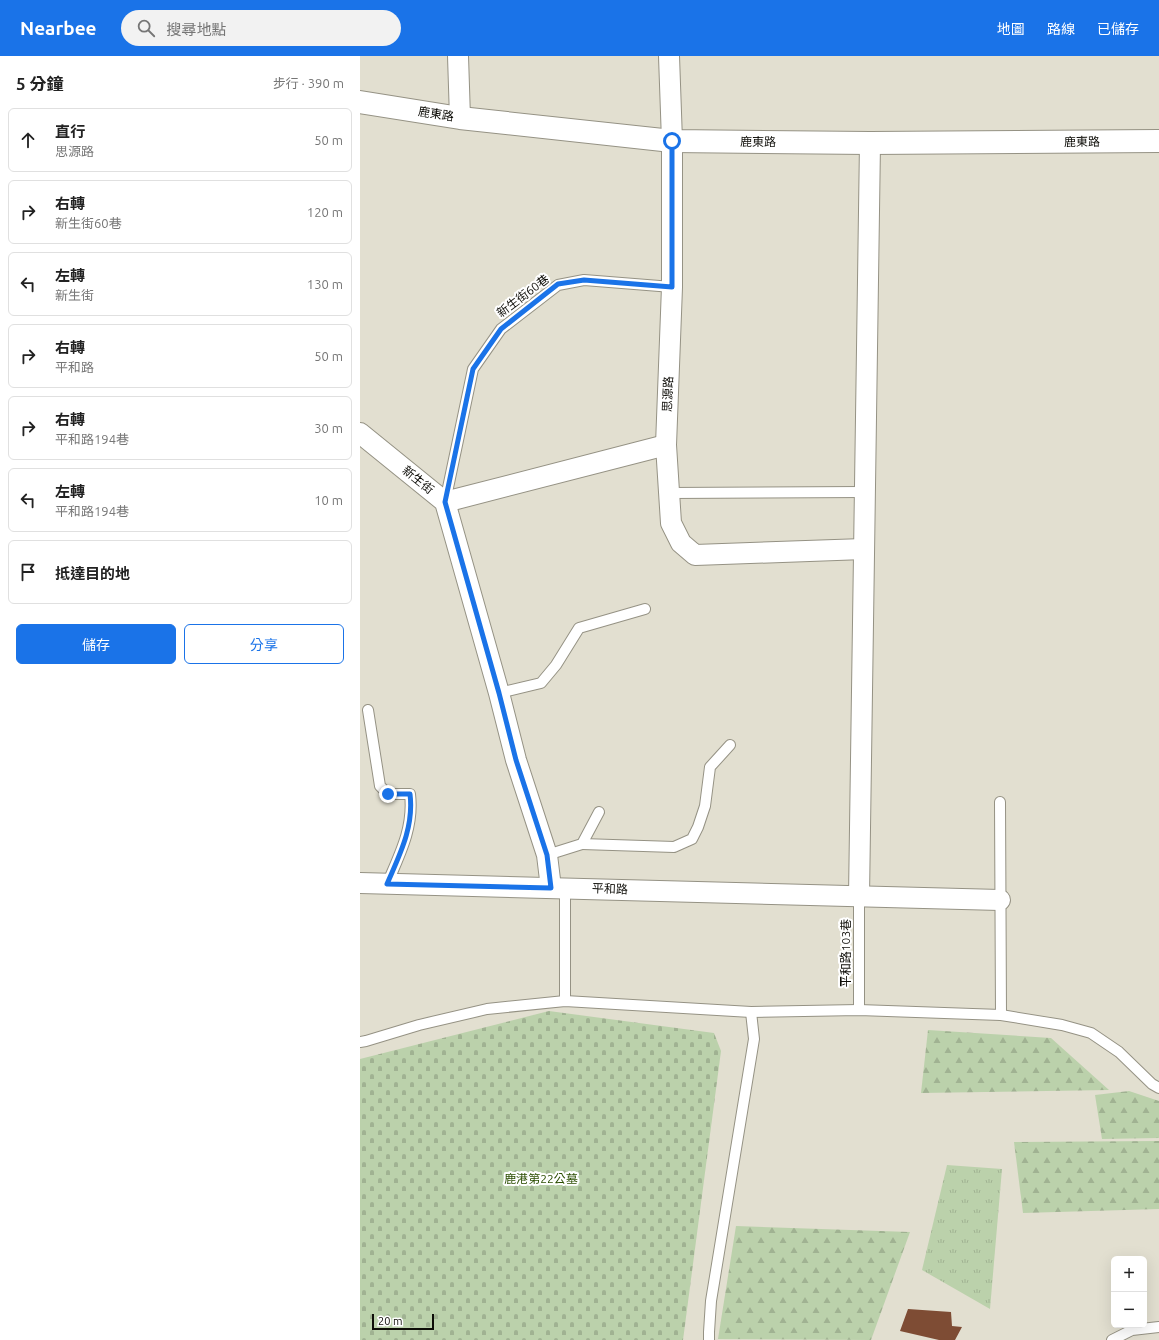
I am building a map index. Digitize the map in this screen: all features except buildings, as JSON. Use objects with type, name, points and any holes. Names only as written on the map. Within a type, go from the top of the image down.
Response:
[{"type":"street","points":[[458,56],[460,118]]},
{"type":"street","name":"思源路","points":[[669,56],[672,141],[672,287],[666,445],[671,523],[681,543],[695,555],[864,550]]},
{"type":"street","name":"鹿東路","points":[[360,102],[460,118],[672,141],[870,143],[1159,141]]},
{"type":"street","points":[[859,897],[870,143]]},
{"type":"street","name":"新生街","points":[[360,433],[445,502],[499,693],[516,760],[558,888]]},
{"type":"street","points":[[445,502],[666,445]]},
{"type":"street","name":"平和路","points":[[361,887],[387,884],[1000,900]]},
{"type":"lane","name":"新生街60巷","points":[[445,502],[473,369],[501,329],[558,284],[584,280],[672,287]]},
{"type":"lane","points":[[669,493],[864,492]]},
{"type":"lane","points":[[499,693],[541,683],[556,665],[579,628],[645,609]]},
{"type":"lane","points":[[368,710],[380,786],[388,794],[410,794],[412,808],[409,826],[387,884]]},
{"type":"lane","points":[[547,855],[582,844],[674,846],[692,839],[705,806],[710,766],[730,745]]},
{"type":"lane","points":[[1000,802],[1001,1015]]},
{"type":"lane","points":[[582,844],[599,812]]},
{"type":"lane","points":[[558,888],[565,1001]]},
{"type":"lane","name":"平和路103巷","points":[[859,897],[859,1010]]},
{"type":"lane","points":[[360,1042],[419,1025],[486,1009],[565,1001],[751,1012],[859,1010],[1001,1015],[1062,1025],[1091,1033],[1119,1052],[1152,1084],[1159,1088]]},
{"type":"lane","points":[[709,1340],[711,1301],[754,1039],[751,1012]]},
{"type":"lane","points":[[1112,1340],[1132,1330],[1159,1327]]},
{"type":"green space","name":"鹿港第22公墓","points":[[549,1011],[714,1033],[721,1051],[683,1340],[360,1340],[360,1059]]},
{"type":"green space","points":[[928,1030],[1051,1038],[1109,1090],[921,1093]]},
{"type":"green space","points":[[1129,1091],[1159,1101],[1159,1138],[1102,1139],[1095,1095]]},
{"type":"green space","points":[[1159,1141],[1159,1209],[1023,1213],[1014,1142]]},
{"type":"green space","points":[[947,1165],[1002,1169],[990,1309],[922,1270]]},
{"type":"green space","points":[[736,1226],[910,1232],[871,1340],[718,1339]]},
{"type":"route","points":[[388,794],[410,794],[412,808],[409,826],[387,884],[551,888],[547,855],[516,760],[499,693],[445,502],[464,418],[473,369],[501,329],[558,284],[584,280],[672,287],[672,141]]}]
